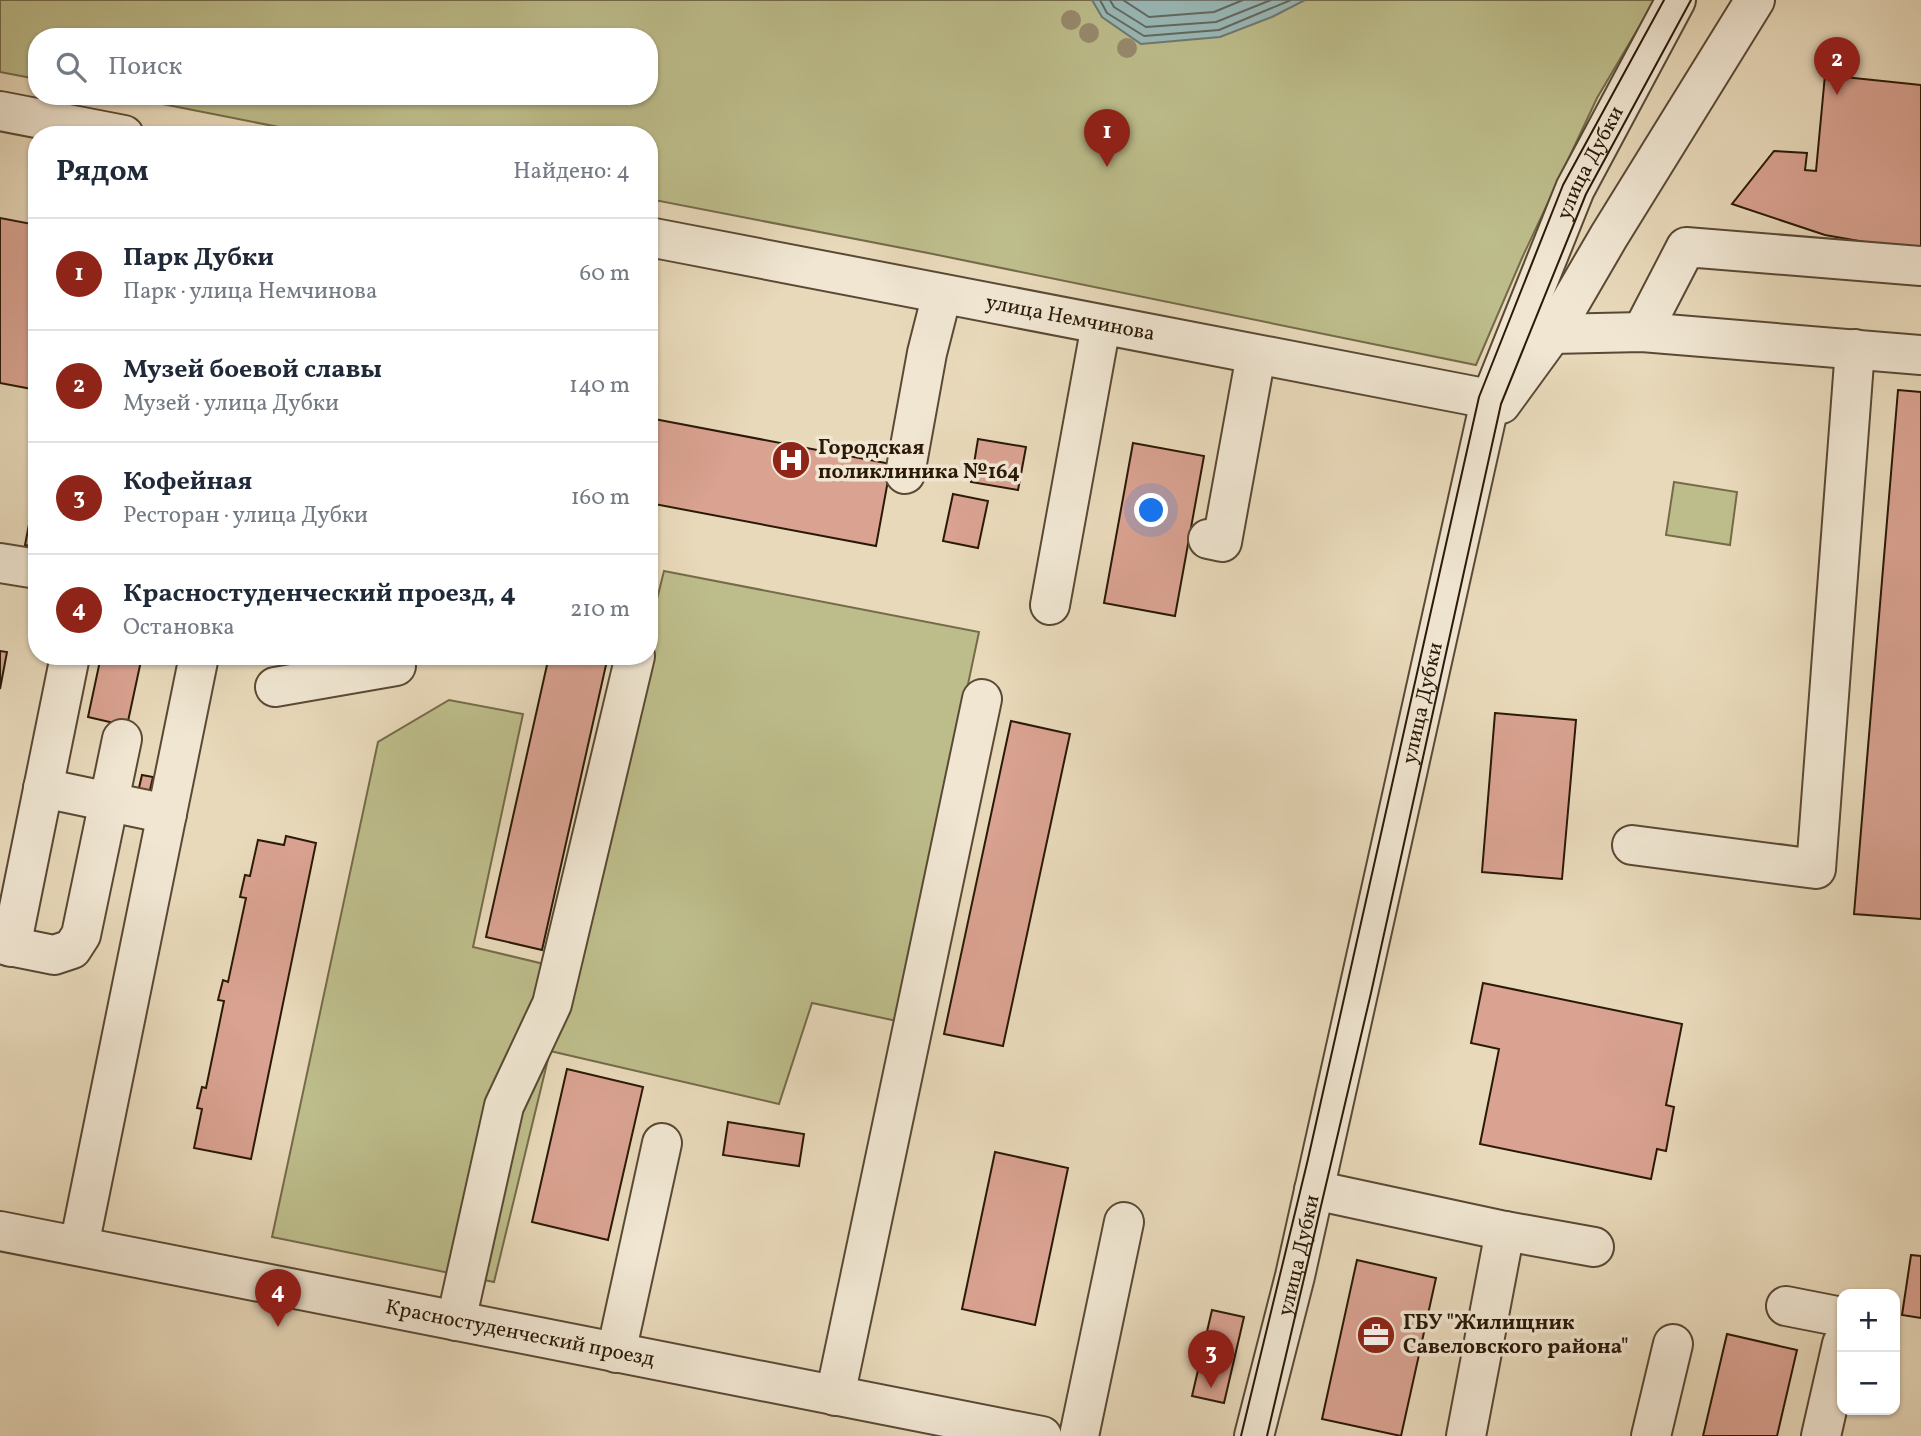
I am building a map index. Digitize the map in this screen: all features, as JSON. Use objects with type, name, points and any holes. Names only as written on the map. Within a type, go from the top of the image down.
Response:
[{"type":"street","name":"улица Дубки","points":[[1254,1436],[1314,1190],[1490,401],[1575,189],[1676,0]]},
{"type":"street","points":[[1490,401],[1501,404],[1552,334],[1609,236],[1755,0]]},
{"type":"street","points":[[0,111],[78,126]]},
{"type":"street","name":"улица Немчинова","points":[[658,239],[1490,401]]},
{"type":"street","points":[[1642,332],[1686,247],[1921,265]]},
{"type":"street","points":[[905,474],[927,353],[942,294]]},
{"type":"street","points":[[1050,605],[1101,325]]},
{"type":"street","points":[[1552,334],[1642,332],[1921,355]]},
{"type":"street","points":[[1632,845],[1815,869],[1856,349]]},
{"type":"street","points":[[1208,539],[1222,542],[1256,355]]},
{"type":"street","points":[[0,564],[28,568]]},
{"type":"street","points":[[68,665],[43,788],[5,946],[54,955],[72,950],[81,935],[122,739]]},
{"type":"street","points":[[83,1229],[197,665]]},
{"type":"street","points":[[275,687],[378,665]]},
{"type":"street","points":[[456,1321],[504,1106],[552,1004],[633,665]]},
{"type":"street","points":[[835,1396],[982,699]]},
{"type":"street","points":[[43,788],[167,814]]},
{"type":"street","points":[[616,1353],[662,1143]]},
{"type":"street","points":[[1314,1190],[1594,1247]]},
{"type":"street","points":[[1079,1436],[1124,1222]]},
{"type":"street","name":"Красностуденческий проезд","points":[[0,1231],[83,1229],[456,1321],[835,1396],[916,1424],[1042,1436]]},
{"type":"street","points":[[1466,1436],[1505,1231]]},
{"type":"street","points":[[1786,1306],[1837,1316]]},
{"type":"street","points":[[1651,1436],[1673,1344]]},
{"type":"street","points":[[1821,1436],[1840,1352]]},
{"type":"green space","points":[[0,0],[1655,0],[1597,98],[1522,258],[1476,365],[658,201],[658,126],[274,126],[167,105],[658,105],[658,28],[28,28],[28,77],[0,72]]},
{"type":"green space","points":[[1674,482],[1737,492],[1730,545],[1666,535]]},
{"type":"green space","points":[[664,571],[979,632],[897,1021],[812,1003],[779,1104],[550,1051],[494,1282],[272,1237],[378,742],[449,700],[523,714],[473,947],[569,970],[647,665],[658,665],[658,595]]},
{"type":"water","points":[[1092,0],[1305,0],[1272,17],[1220,37],[1141,44],[1102,17]]},
{"type":"building","points":[[1825,75],[1921,85],[1921,252],[1825,235],[1732,204],[1774,151],[1807,153],[1805,170],[1816,171]]},
{"type":"building","points":[[0,218],[28,223],[28,388],[0,383]]},
{"type":"building","points":[[1898,390],[1921,392],[1921,919],[1854,914]]},
{"type":"building","points":[[658,420],[891,464],[876,546],[658,505]]},
{"type":"building","points":[[978,439],[1026,447],[1018,490],[971,482]]},
{"type":"building","points":[[1133,443],[1204,456],[1175,616],[1104,603]]},
{"type":"building","points":[[953,494],[988,501],[978,548],[943,541]]},
{"type":"building","points":[[0,651],[7,652],[0,689]]},
{"type":"building","points":[[99,665],[140,665],[127,726],[88,717]]},
{"type":"building","points":[[547,665],[606,665],[542,950],[486,937]]},
{"type":"building","points":[[1495,713],[1576,720],[1562,879],[1482,872]]},
{"type":"building","points":[[1011,721],[1070,734],[1003,1046],[944,1034]]},
{"type":"building","points":[[142,775],[153,777],[149,794],[138,792]]},
{"type":"building","points":[[286,836],[316,843],[251,1159],[194,1148],[202,1109],[197,1108],[202,1087],[206,1088],[224,1001],[218,1000],[223,980],[228,982],[246,898],[240,897],[245,875],[250,876],[258,840],[284,845]]},
{"type":"building","points":[[1483,983],[1682,1024],[1666,1105],[1674,1107],[1666,1151],[1657,1149],[1651,1179],[1480,1144],[1499,1049],[1471,1043]]},
{"type":"building","points":[[567,1069],[643,1087],[608,1240],[532,1222]]},
{"type":"building","points":[[728,1122],[804,1134],[799,1166],[723,1155]]},
{"type":"building","points":[[995,1152],[1068,1168],[1035,1325],[962,1309]]},
{"type":"building","points":[[1911,1255],[1921,1256],[1921,1318],[1902,1315]]},
{"type":"building","points":[[1357,1260],[1436,1278],[1401,1436],[1322,1419]]},
{"type":"building","points":[[1212,1310],[1244,1317],[1224,1403],[1192,1396]]},
{"type":"building","points":[[1727,1334],[1797,1350],[1777,1436],[1703,1436]]},
{"type":"tram line","points":[[1241,1436],[1308,1159],[1479,397],[1563,185],[1664,0]]},
{"type":"tram line","points":[[1267,1436],[1371,993],[1501,404],[1586,194],[1691,0]]},
{"type":"place","name":"Музей боевой славы","points":[[1837,95]]},
{"type":"place","name":"Парк Дубки","points":[[1107,167]]},
{"type":"place","name":"Городская поликлиника №164","points":[[791,460]]},
{"type":"place","name":"Красностуденческий проезд, 4","points":[[278,1327]]},
{"type":"place","name":"ГБУ \"Жилищник Савеловского района\"","points":[[1376,1335]]},
{"type":"place","name":"Кофейная","points":[[1211,1388]]}]
